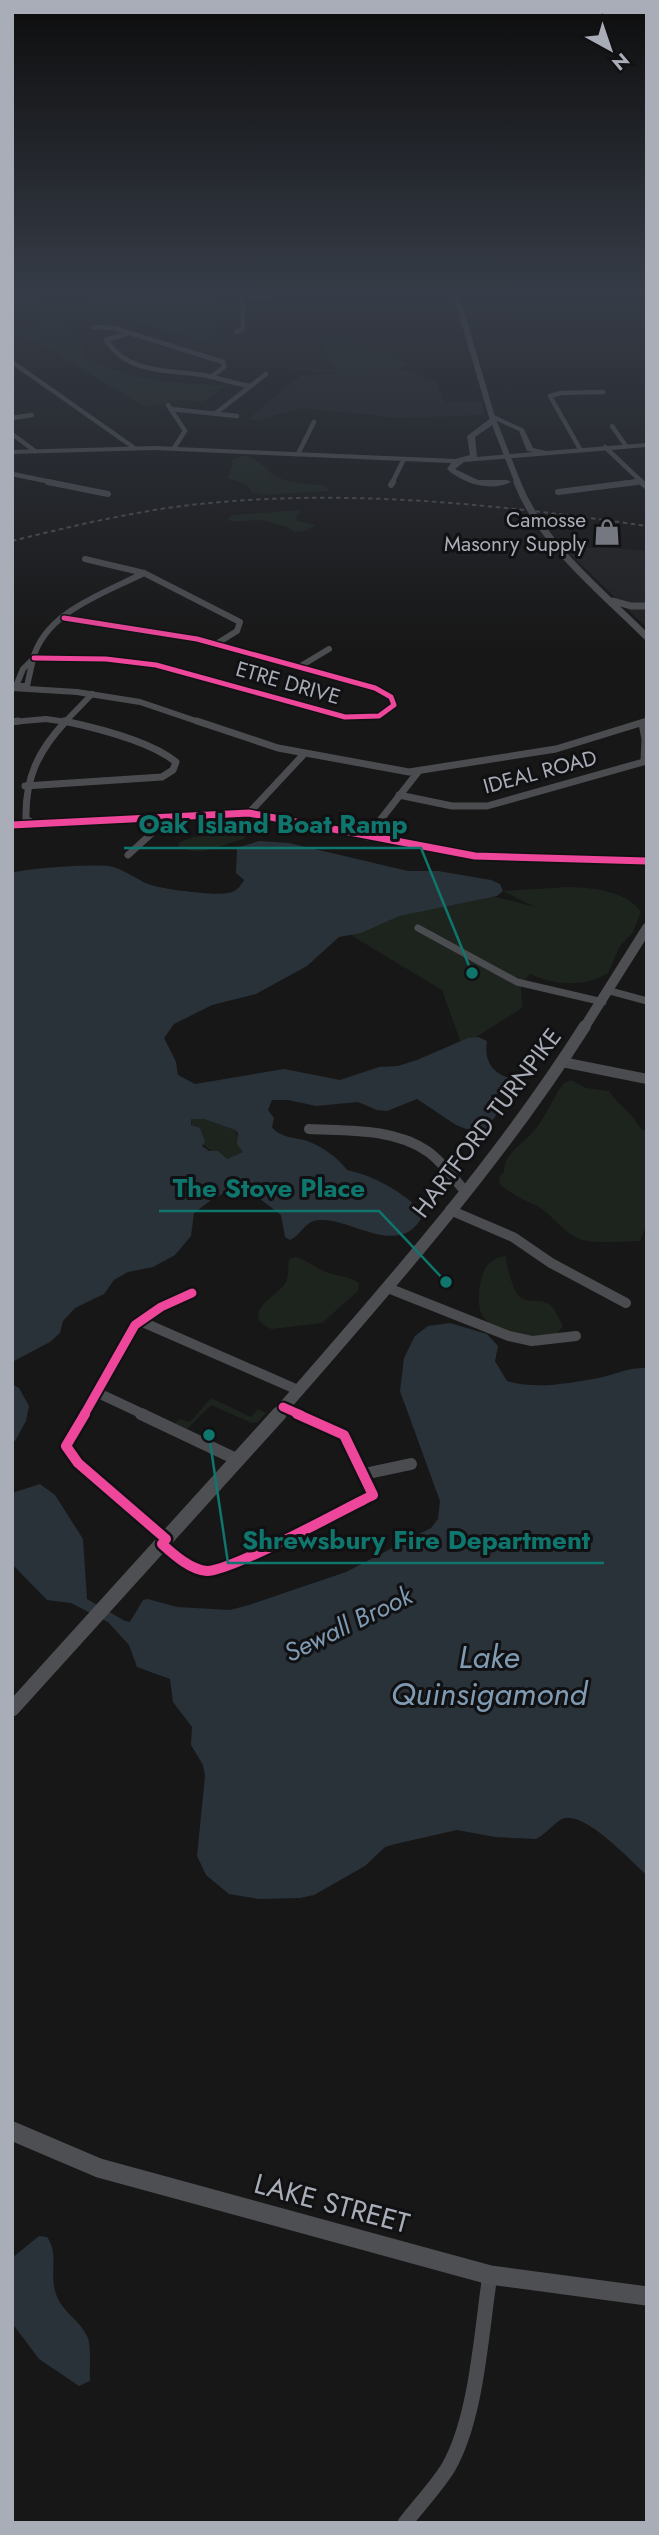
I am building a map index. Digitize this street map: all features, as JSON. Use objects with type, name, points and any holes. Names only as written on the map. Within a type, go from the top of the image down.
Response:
[{"type":"highway","points":[[509,486],[477,482],[452,470],[454,464],[475,455],[471,436],[492,420],[519,428],[524,434],[524,453]]},
{"type":"highway","points":[[490,459],[477,455],[472,438],[480,434],[496,435],[512,430],[524,434]]},
{"type":"highway","points":[[12,452],[132,447],[464,461],[524,453],[647,445]]},
{"type":"highway","points":[[434,461],[447,466],[464,479],[509,486]]},
{"type":"main road","points":[[490,412],[509,486],[537,533],[647,648]]},
{"type":"main road","points":[[496,435],[535,517],[560,550],[646,636]]},
{"type":"main road","points":[[611,601],[643,608]]},
{"type":"main road","points":[[643,608],[634,613],[633,618],[646,636]]},
{"type":"main road","name":"HARTFORD TURNPIKE","points":[[12,1709],[388,1288],[562,1062],[610,991],[647,928]]},
{"type":"main road","name":"LAKE STREET","points":[[12,2131],[99,2168],[490,2275],[647,2296]]},
{"type":"street","points":[[83,412],[132,447]]},
{"type":"street","points":[[173,412],[185,431],[174,448]]},
{"type":"street","points":[[211,412],[237,416]]},
{"type":"street","points":[[558,412],[580,449]]},
{"type":"street","points":[[12,418],[32,415]]},
{"type":"street","points":[[299,454],[314,422]]},
{"type":"street","points":[[612,426],[626,446]]},
{"type":"street","points":[[12,434],[35,451]]},
{"type":"street","points":[[605,447],[647,487]]},
{"type":"street","points":[[391,485],[404,459]]},
{"type":"street","points":[[12,474],[108,494]]},
{"type":"street","points":[[558,492],[641,481]]},
{"type":"street","points":[[85,559],[144,573],[240,622],[237,631],[216,644]]},
{"type":"street","points":[[22,688],[16,686],[20,674],[34,658],[42,639],[64,618],[144,573]]},
{"type":"street","name":"ETRE DRIVE","points":[[34,658],[113,660],[156,665],[345,717],[379,716],[394,705],[391,697],[375,688],[216,644],[64,618]]},
{"type":"street","points":[[299,667],[328,649]]},
{"type":"street","points":[[12,688],[92,694],[161,708],[248,740],[304,754],[418,772],[556,749],[645,722],[645,761]]},
{"type":"street","points":[[31,822],[26,819],[21,803],[34,762],[92,694]]},
{"type":"street","points":[[12,722],[29,720],[65,723],[114,734],[172,758],[176,764],[169,774],[162,777],[25,786]]},
{"type":"street","points":[[249,813],[304,754]]},
{"type":"street","name":"IDEAL ROAD","points":[[399,795],[453,806],[487,806],[645,761]]},
{"type":"street","points":[[367,837],[418,772]]},
{"type":"street","points":[[12,825],[249,813],[475,856],[647,861]]},
{"type":"street","points":[[128,855],[151,834],[149,817]]},
{"type":"street","points":[[418,928],[525,984],[603,1002]]},
{"type":"street","points":[[610,991],[647,1001]]},
{"type":"street","points":[[562,1062],[647,1079]]},
{"type":"street","points":[[309,1129],[383,1136],[413,1144],[434,1157],[465,1191]]},
{"type":"street","points":[[450,1210],[513,1237],[551,1264],[626,1303]]},
{"type":"street","points":[[388,1288],[509,1336],[532,1341],[576,1336]]},
{"type":"street","points":[[192,1293],[135,1325],[67,1442],[66,1449],[164,1541],[176,1558],[201,1570],[211,1571],[223,1568],[373,1495],[344,1435],[283,1408]]},
{"type":"street","points":[[140,1321],[298,1390]]},
{"type":"street","points":[[96,1392],[236,1459]]},
{"type":"street","points":[[364,1474],[411,1464]]},
{"type":"street","points":[[405,2523],[447,2469],[460,2442],[469,2408],[490,2275]]},
{"type":"shaded area","points":[[256,412],[286,412],[258,420],[248,419]]},
{"type":"shaded area","points":[[344,412],[484,412],[485,415],[399,418]]},
{"type":"shaded area","points":[[245,455],[256,460],[278,478],[327,486],[329,491],[264,495],[252,492],[247,485],[227,478],[233,465],[231,460]]},
{"type":"shaded area","points":[[301,511],[296,517],[297,521],[316,525],[305,531],[295,532],[265,521],[237,522],[227,519],[233,515]]},
{"type":"shaded area","points":[[599,547],[647,551],[647,628],[565,549]]},
{"type":"shaded area","points":[[234,832],[246,836],[244,839],[203,851],[187,850],[178,846],[180,842],[193,837]]},
{"type":"shaded area","points":[[568,887],[598,890],[627,899],[641,912],[633,932],[620,946],[608,973],[579,983],[549,981],[530,974],[521,984],[522,1008],[462,1046],[442,990],[344,931],[388,916],[484,894],[535,907],[503,891]]},
{"type":"shaded area","points":[[571,1080],[586,1088],[609,1091],[641,1129],[647,1132],[647,1223],[640,1241],[597,1242],[581,1239],[570,1234],[542,1209],[500,1184],[499,1177],[504,1172],[510,1154],[529,1137],[564,1083]]},
{"type":"shaded area","points":[[191,1119],[204,1119],[235,1130],[243,1152],[227,1159],[214,1152],[198,1139]]},
{"type":"shaded area","points":[[506,1256],[510,1278],[518,1295],[526,1300],[547,1303],[552,1307],[563,1326],[557,1334],[518,1335],[491,1325],[484,1318],[479,1292],[484,1271],[491,1262]]},
{"type":"shaded area","points":[[296,1257],[326,1272],[354,1280],[359,1283],[358,1291],[322,1323],[271,1329],[258,1317],[259,1311],[286,1282],[289,1259]]},
{"type":"shaded area","points":[[211,1398],[251,1417],[258,1409],[266,1413],[258,1422],[252,1423],[211,1405],[187,1429],[175,1423],[180,1419],[190,1422]]},
{"type":"water","points":[[259,841],[289,843],[408,871],[438,871],[491,880],[500,884],[503,891],[497,896],[399,916],[361,933],[339,937],[307,966],[256,994],[212,1005],[174,1024],[164,1038],[176,1062],[178,1075],[195,1084],[284,1069],[340,1080],[379,1067],[398,1066],[468,1038],[478,1037],[487,1041],[487,1056],[493,1068],[503,1076],[518,1080],[522,1084],[521,1089],[491,1095],[491,1106],[497,1114],[479,1134],[456,1125],[417,1099],[387,1111],[358,1102],[316,1106],[288,1100],[272,1100],[268,1110],[274,1118],[272,1127],[275,1131],[318,1146],[347,1170],[368,1176],[407,1198],[424,1213],[415,1227],[403,1234],[390,1236],[321,1220],[311,1222],[290,1240],[285,1237],[281,1215],[255,1195],[232,1189],[194,1213],[191,1236],[175,1255],[153,1267],[128,1272],[114,1280],[104,1294],[75,1308],[63,1321],[60,1333],[50,1342],[12,1362],[12,873],[60,867],[109,866],[154,886],[222,894],[238,889],[244,880],[236,873],[237,848]],"holes":[[[191,1119],[204,1119],[235,1130],[238,1133],[237,1144],[243,1152],[227,1159],[218,1151],[209,1151],[202,1146],[205,1142],[200,1128],[191,1125]]]},
{"type":"water","name":"Lake Quinsigamond","points":[[450,1323],[487,1334],[498,1346],[495,1361],[507,1381],[519,1384],[564,1384],[647,1368],[647,1875],[594,1829],[571,1818],[562,1819],[536,1839],[495,1837],[457,1830],[395,1844],[385,1847],[365,1866],[314,1895],[259,1899],[229,1894],[206,1875],[197,1856],[205,1776],[203,1765],[191,1745],[192,1727],[173,1702],[170,1679],[137,1667],[129,1645],[108,1622],[71,1603],[47,1600],[12,1564],[12,1493],[40,1484],[55,1495],[83,1539],[87,1599],[125,1621],[130,1622],[143,1600],[177,1607],[230,1610],[346,1572],[431,1528],[438,1519],[440,1501],[400,1391],[404,1358],[415,1336],[428,1326]]},
{"type":"water","points":[[12,1384],[19,1388],[29,1406],[26,1421],[12,1446]]},
{"type":"water","points":[[39,2236],[47,2237],[52,2248],[53,2279],[59,2302],[83,2329],[89,2341],[90,2381],[79,2386],[39,2359],[12,2323],[12,2258]]},
{"type":"railway","points":[[12,541],[167,508],[287,498],[468,504],[647,526]]},
{"type":"cycle path","points":[[34,658],[106,659],[156,665],[345,717],[379,716],[394,705],[391,697],[375,688],[197,639],[64,618]]},
{"type":"cycle path","points":[[12,825],[249,813],[475,856],[647,861]]},
{"type":"cycle path","points":[[166,1539],[78,1463],[66,1446],[135,1325],[161,1307],[192,1293]]},
{"type":"cycle path","points":[[162,1544],[176,1557],[201,1570],[211,1571],[247,1557],[373,1495],[344,1435],[283,1407]]},
{"type":"place","name":"Camosse Masonry Supply","points":[[607,532]]},
{"type":"place","name":"Oak Island Boat Ramp","points":[[472,973]]},
{"type":"place","name":"The Stove Place","points":[[446,1282]]},
{"type":"place","name":"Shrewsbury Fire Department","points":[[209,1435]]},
{"type":"water label","name":"Sewall Brook","points":[[348,1624]]}]
